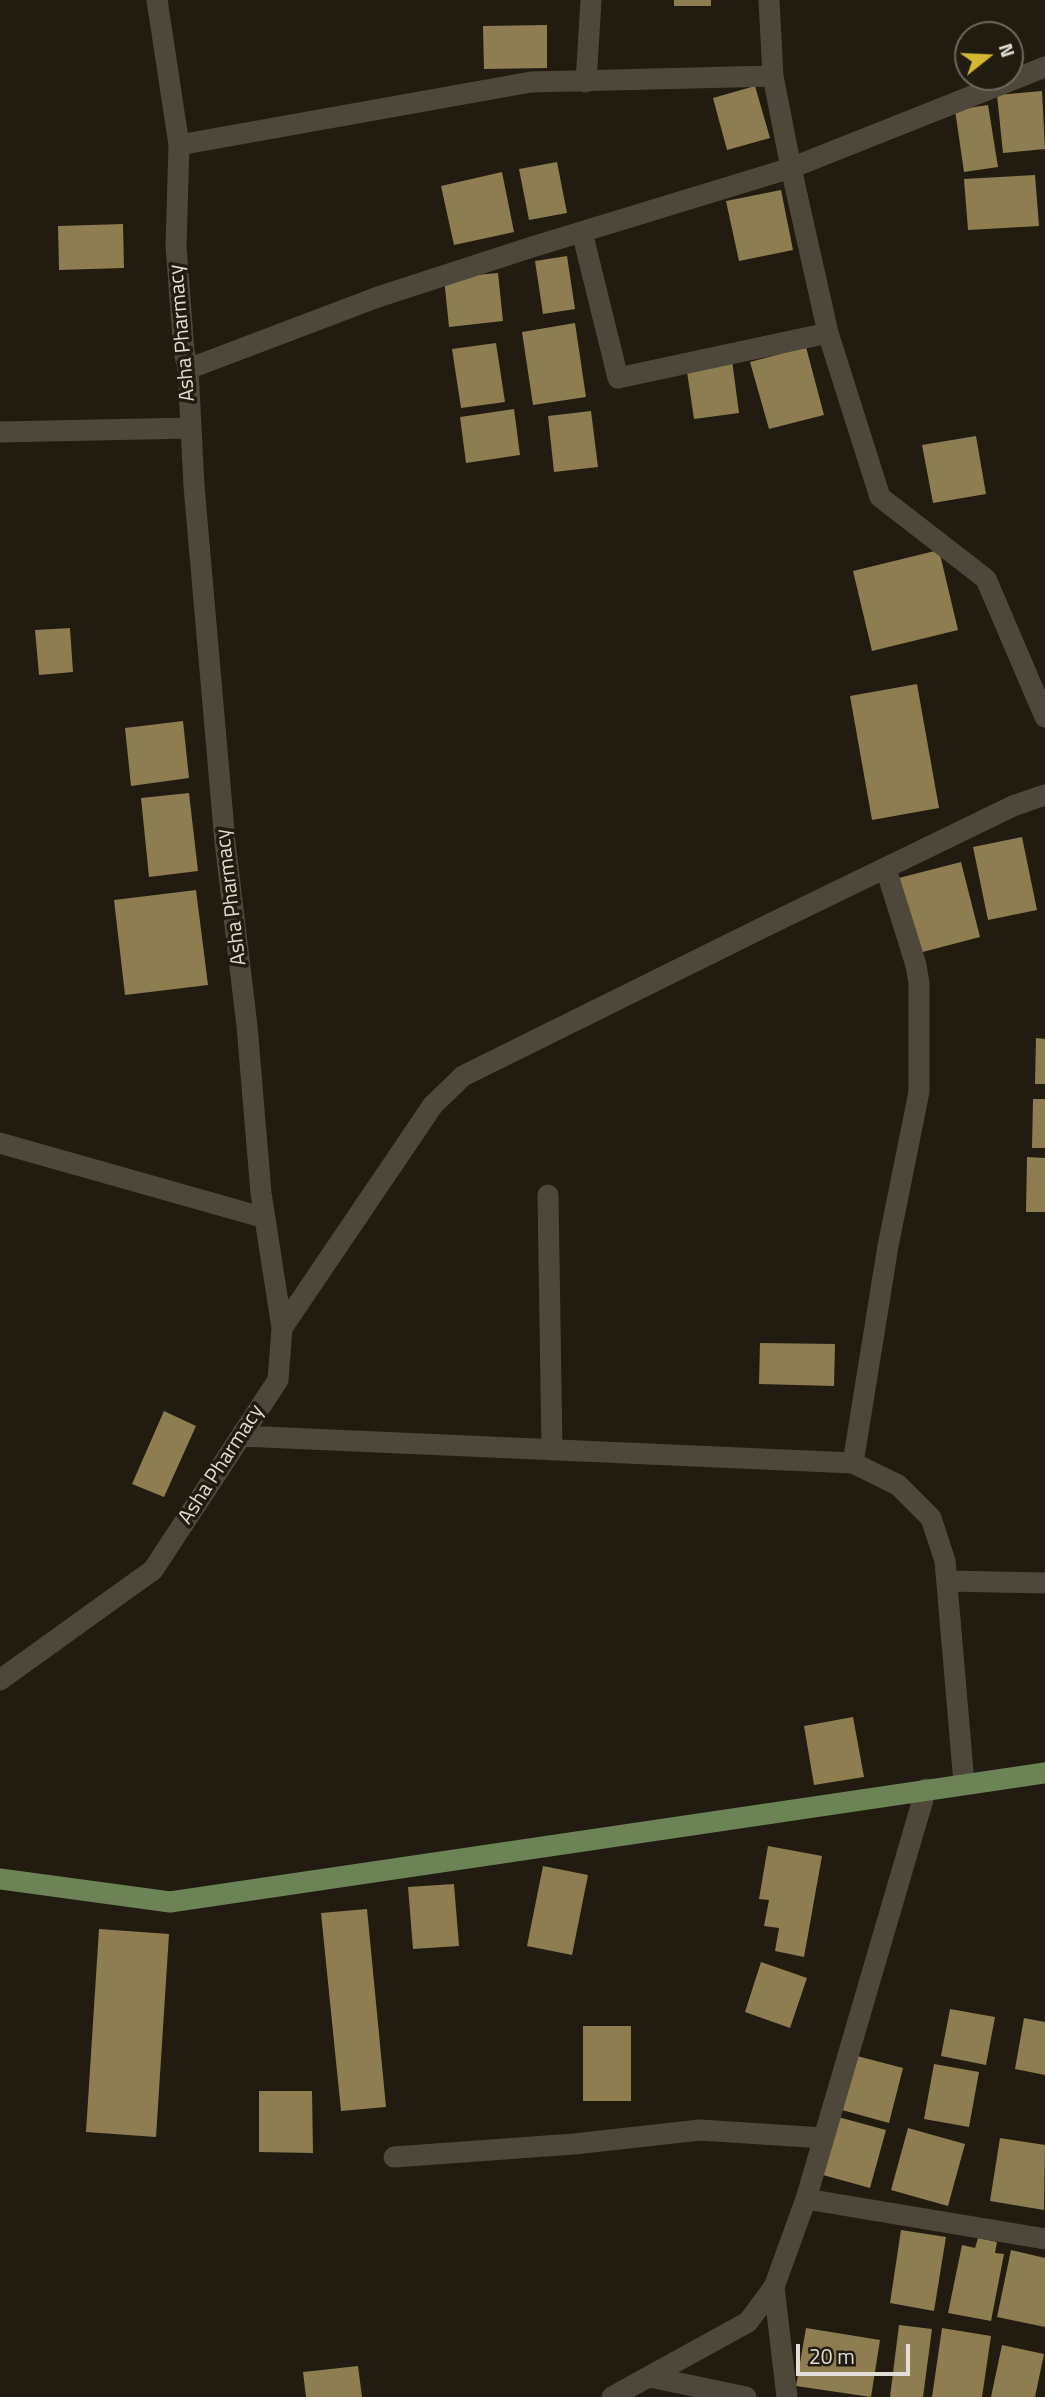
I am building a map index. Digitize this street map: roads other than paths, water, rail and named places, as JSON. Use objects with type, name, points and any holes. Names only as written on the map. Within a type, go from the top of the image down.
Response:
[{"type":"main road","points":[[0,1879],[170,1902],[1045,1773]]},
{"type":"street","name":"Asha Pharmacy","points":[[0,1680],[153,1570],[278,1380],[282,1328],[261,1193],[247,1026],[225,842],[188,369],[184,351],[176,246],[179,145],[157,0]]},
{"type":"street","points":[[586,82],[591,0]]},
{"type":"street","points":[[769,0],[773,76],[828,334],[880,497],[986,579],[1045,718]]},
{"type":"street","points":[[188,369],[378,297],[791,168],[1045,67]]},
{"type":"street","points":[[179,145],[531,82],[773,76]]},
{"type":"street","points":[[582,232],[618,378],[828,334]]},
{"type":"street","points":[[0,432],[191,428]]},
{"type":"street","points":[[282,1328],[433,1105],[463,1076],[1013,806],[1045,795]]},
{"type":"street","points":[[853,1463],[888,1245],[919,1092],[919,983],[916,965],[886,869]]},
{"type":"street","points":[[0,1143],[265,1218]]},
{"type":"street","points":[[548,1195],[552,1450]]},
{"type":"street","points":[[241,1436],[853,1463],[898,1485],[931,1518],[945,1561],[964,1783]]},
{"type":"street","points":[[947,1581],[1045,1583]]},
{"type":"street","points":[[612,2397],[748,2322],[774,2287],[806,2199],[926,1789]]},
{"type":"street","points":[[394,2157],[574,2144],[700,2130],[824,2138]]},
{"type":"street","points":[[806,2199],[1045,2239]]},
{"type":"street","points":[[774,2287],[787,2397]]},
{"type":"street","points":[[650,2377],[746,2397]]}]
